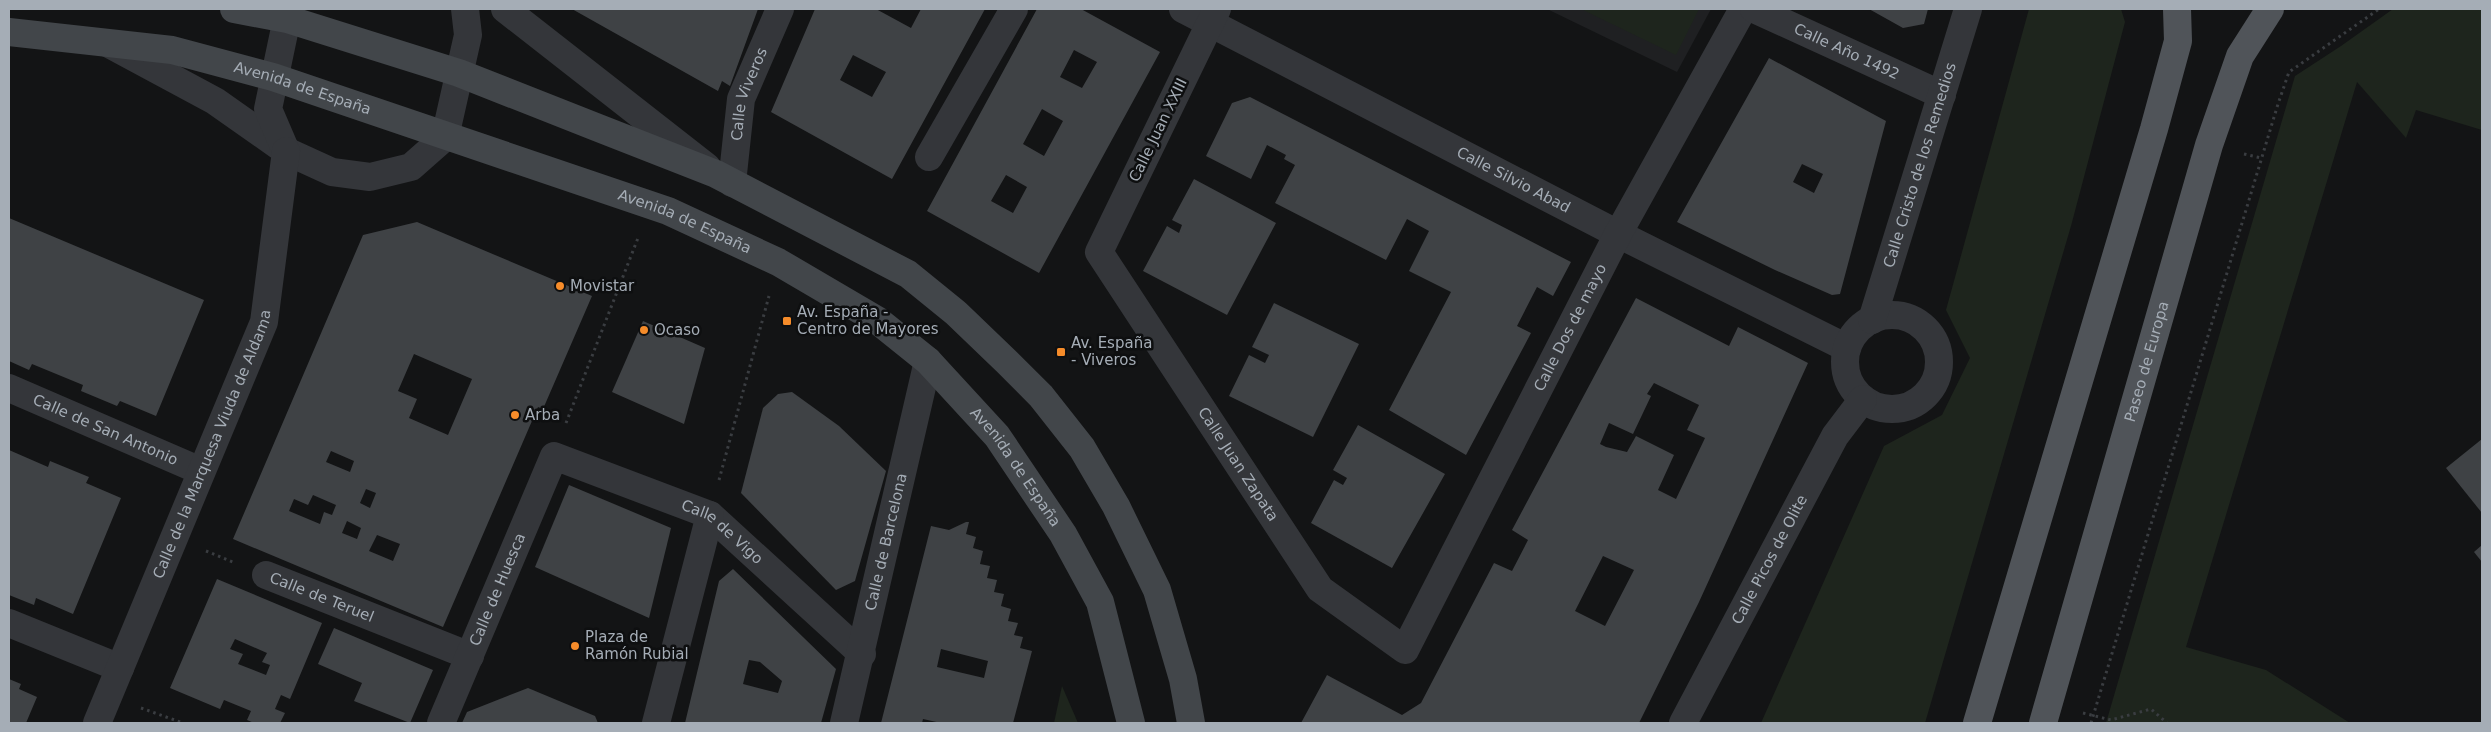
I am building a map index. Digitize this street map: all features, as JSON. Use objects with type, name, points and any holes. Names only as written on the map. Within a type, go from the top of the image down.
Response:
[{"type":"main road","points":[[234,9],[288,14],[459,73],[724,178],[908,274],[956,313],[1041,396],[1082,448],[1116,506],[1157,590],[1183,679],[1199,723]]},
{"type":"main road","points":[[1977,723],[2154,129],[2178,41],[2177,9]]},
{"type":"main road","name":"Paseo de Europa","points":[[2046,713],[2210,145],[2240,56],[2270,9]]},
{"type":"main road","name":"Avenida de España","points":[[9,32],[172,50],[273,77],[445,137],[650,205],[778,262],[877,320],[928,361],[997,436],[1063,534],[1100,602],[1130,722]]},
{"type":"main road","points":[[1183,679],[1191,723]]},
{"type":"street","points":[[109,44],[215,101],[286,151],[332,172],[370,177],[412,167],[445,137],[468,35],[465,9]]},
{"type":"street","points":[[505,9],[724,178]]},
{"type":"street","name":"Calle Viveros","points":[[724,178],[741,99],[780,9]]},
{"type":"street","points":[[929,157],[1014,9]]},
{"type":"street","name":"Calle Silvio Abad","points":[[1184,9],[1213,15],[1618,234],[1847,348]]},
{"type":"street","name":"Calle Dos de mayo","points":[[1405,650],[1618,234],[1743,9]]},
{"type":"street","name":"Calle Año 1492","points":[[1754,9],[1942,95]]},
{"type":"street","name":"Calle Cristo de los Remedios","points":[[1872,320],[1968,9]]},
{"type":"street","points":[[286,151],[268,109],[273,77],[288,14]]},
{"type":"street","name":"Calle Juan XXIII","points":[[1099,252],[1213,15]]},
{"type":"street","name":"Calle de la Marquesa Viuda de Aldama","points":[[97,723],[264,322],[286,151]]},
{"type":"street","name":"Calle Juan Zapata","points":[[1099,252],[1320,589],[1405,650]]},
{"type":"street","points":[[1883,316],[1900,316],[1915,321],[1931,338],[1939,360],[1937,376],[1930,391],[1917,402],[1893,409],[1877,407],[1863,399],[1848,380],[1845,364],[1847,348],[1858,329],[1872,320],[1883,316]]},
{"type":"street","name":"Calle de Barcelona","points":[[844,723],[862,654],[928,361]]},
{"type":"street","name":"Calle de San Antonio","points":[[9,388],[201,471]]},
{"type":"street","name":"Calle Picos de Olite","points":[[1683,723],[1835,436],[1863,399]]},
{"type":"street","name":"Calle de Vigo","points":[[554,456],[710,515],[862,654]]},
{"type":"street","name":"Calle de Huesca","points":[[442,723],[554,456]]},
{"type":"street","points":[[656,723],[710,515]]},
{"type":"street","name":"Calle de Teruel","points":[[266,576],[470,656]]},
{"type":"street","points":[[9,623],[120,668]]},
{"type":"path","points":[[2091,723],[2275,113],[2290,72],[2379,9]]},
{"type":"path","points":[[554,456],[650,205]]},
{"type":"path","points":[[710,515],[778,262]]},
{"type":"path","name":"Calle de Teruel","points":[[175,538],[266,576]]},
{"type":"path","points":[[109,695],[183,723]]},
{"type":"path","points":[[2046,713],[2094,715],[2111,720],[2151,708],[2167,723]]},
{"type":"shaded area","points":[[1547,9],[1711,9],[1677,72]]},
{"type":"shaded area","points":[[1581,9],[1699,9],[1676,55]]},
{"type":"shaded area","points":[[2029,9],[2121,9],[2125,22],[2071,226],[1925,723],[1761,723],[1884,446],[1942,415],[1970,358],[1946,310]]},
{"type":"shaded area","points":[[2393,9],[2482,9],[2482,130],[2416,110],[2406,138],[2357,82],[2186,647],[2266,670],[2350,723],[2106,723],[2295,76]]},
{"type":"shaded area","points":[[1062,686],[1078,723],[1054,723]]},
{"type":"building","points":[[572,9],[758,9],[730,86],[722,81],[718,91]]},
{"type":"building","points":[[815,9],[876,9],[911,28],[921,9],[985,9],[892,179],[771,112]],"holes":[[[853,55],[886,72],[872,97],[840,80]]]},
{"type":"building","points":[[1037,9],[1081,9],[1160,52],[1039,273],[927,211]],"holes":[[[1074,50],[1097,62],[1082,88],[1060,77]],[[1042,109],[1063,121],[1044,156],[1023,144]],[[1006,175],[1027,187],[1013,213],[991,201]]]},
{"type":"building","points":[[1869,9],[1928,9],[1924,24],[1903,28]]},
{"type":"building","points":[[1769,58],[1886,121],[1840,294],[1832,295],[1775,270],[1677,222]],"holes":[[[1802,164],[1823,174],[1814,193],[1793,182]]]},
{"type":"building","points":[[1250,97],[1571,262],[1553,296],[1537,287],[1517,326],[1531,333],[1466,455],[1389,410],[1451,292],[1409,271],[1429,231],[1407,219],[1386,260],[1275,203],[1295,165],[1284,159],[1286,155],[1267,145],[1251,179],[1206,156],[1232,103]]},
{"type":"building","points":[[1194,179],[1276,223],[1227,315],[1143,271],[1167,226],[1179,233],[1182,225],[1172,220]]},
{"type":"building","points":[[9,218],[204,300],[156,416],[120,401],[117,406],[81,391],[83,385],[32,364],[29,370],[9,361]]},
{"type":"building","points":[[417,222],[592,296],[543,409],[538,407],[443,627],[233,539],[363,235]],"holes":[[[414,354],[472,379],[448,435],[409,418],[417,399],[398,391]],[[331,451],[354,461],[350,472],[326,462]],[[366,489],[376,493],[370,508],[360,503]],[[313,495],[336,505],[332,515],[324,512],[320,524],[289,511],[294,499],[308,505]],[[347,521],[361,528],[357,539],[342,533]],[[377,535],[400,544],[393,561],[369,551]]]},
{"type":"building","points":[[1636,298],[1729,346],[1738,327],[1808,363],[1699,602],[1639,723],[1301,723],[1327,675],[1402,715],[1421,703],[1494,563],[1512,571],[1528,540],[1512,530]],"holes":[[[1654,383],[1699,405],[1687,430],[1705,438],[1676,499],[1658,490],[1674,455],[1636,436],[1627,452],[1600,444],[1609,423],[1633,434],[1651,396],[1647,394]],[[1603,556],[1634,570],[1605,626],[1575,611]]]},
{"type":"building","points":[[1274,303],[1359,344],[1313,437],[1229,396],[1249,355],[1265,363],[1269,355],[1252,347]]},
{"type":"building","points":[[643,321],[705,348],[684,424],[612,392]]},
{"type":"building","points":[[792,392],[839,426],[886,471],[855,581],[836,590],[741,493],[763,408],[778,394]]},
{"type":"building","points":[[1358,425],[1445,474],[1392,568],[1311,523],[1334,480],[1343,485],[1347,478],[1333,470]]},
{"type":"building","points":[[2482,439],[2482,513],[2446,468]]},
{"type":"building","points":[[9,450],[48,467],[50,461],[89,477],[86,483],[121,498],[73,614],[36,598],[34,605],[9,595]]},
{"type":"building","points":[[569,485],[671,528],[649,618],[535,567]]},
{"type":"building","points":[[969,522],[966,534],[976,537],[973,548],[983,551],[980,564],[990,566],[987,578],[997,580],[994,592],[1004,594],[1001,606],[1011,609],[1008,621],[1018,623],[1014,635],[1023,637],[1020,648],[1032,651],[1013,723],[941,723],[923,719],[922,723],[881,723],[931,526],[949,530]],"holes":[[[941,649],[988,661],[984,678],[937,667]]]},
{"type":"building","points":[[2482,545],[2482,562],[2474,552]]},
{"type":"building","points":[[733,569],[836,669],[821,723],[685,723],[719,581]],"holes":[[[749,660],[760,662],[782,681],[778,693],[743,684]]]},
{"type":"building","points":[[217,579],[322,623],[290,699],[281,695],[275,709],[285,713],[280,723],[254,723],[247,720],[251,711],[224,700],[220,709],[170,688]],"holes":[[[235,639],[267,653],[262,662],[270,665],[266,675],[238,664],[243,654],[230,649]]]},
{"type":"building","points":[[334,628],[433,670],[410,723],[354,701],[362,683],[318,664]]},
{"type":"building","points":[[9,679],[21,684],[19,689],[37,697],[26,723],[9,723]]},
{"type":"building","points":[[528,688],[595,716],[598,723],[462,723],[467,712]]},
{"type":"place","name":"Movistar","points":[[560,286]]},
{"type":"place","name":"Av. España - Centro de Mayores","points":[[787,321]]},
{"type":"place","name":"Ocaso","points":[[644,330]]},
{"type":"place","name":"Av. España - Viveros","points":[[1061,352]]},
{"type":"place","name":"Arba","points":[[515,415]]},
{"type":"place","name":"Plaza de Ramón Rubial","points":[[575,646]]}]
